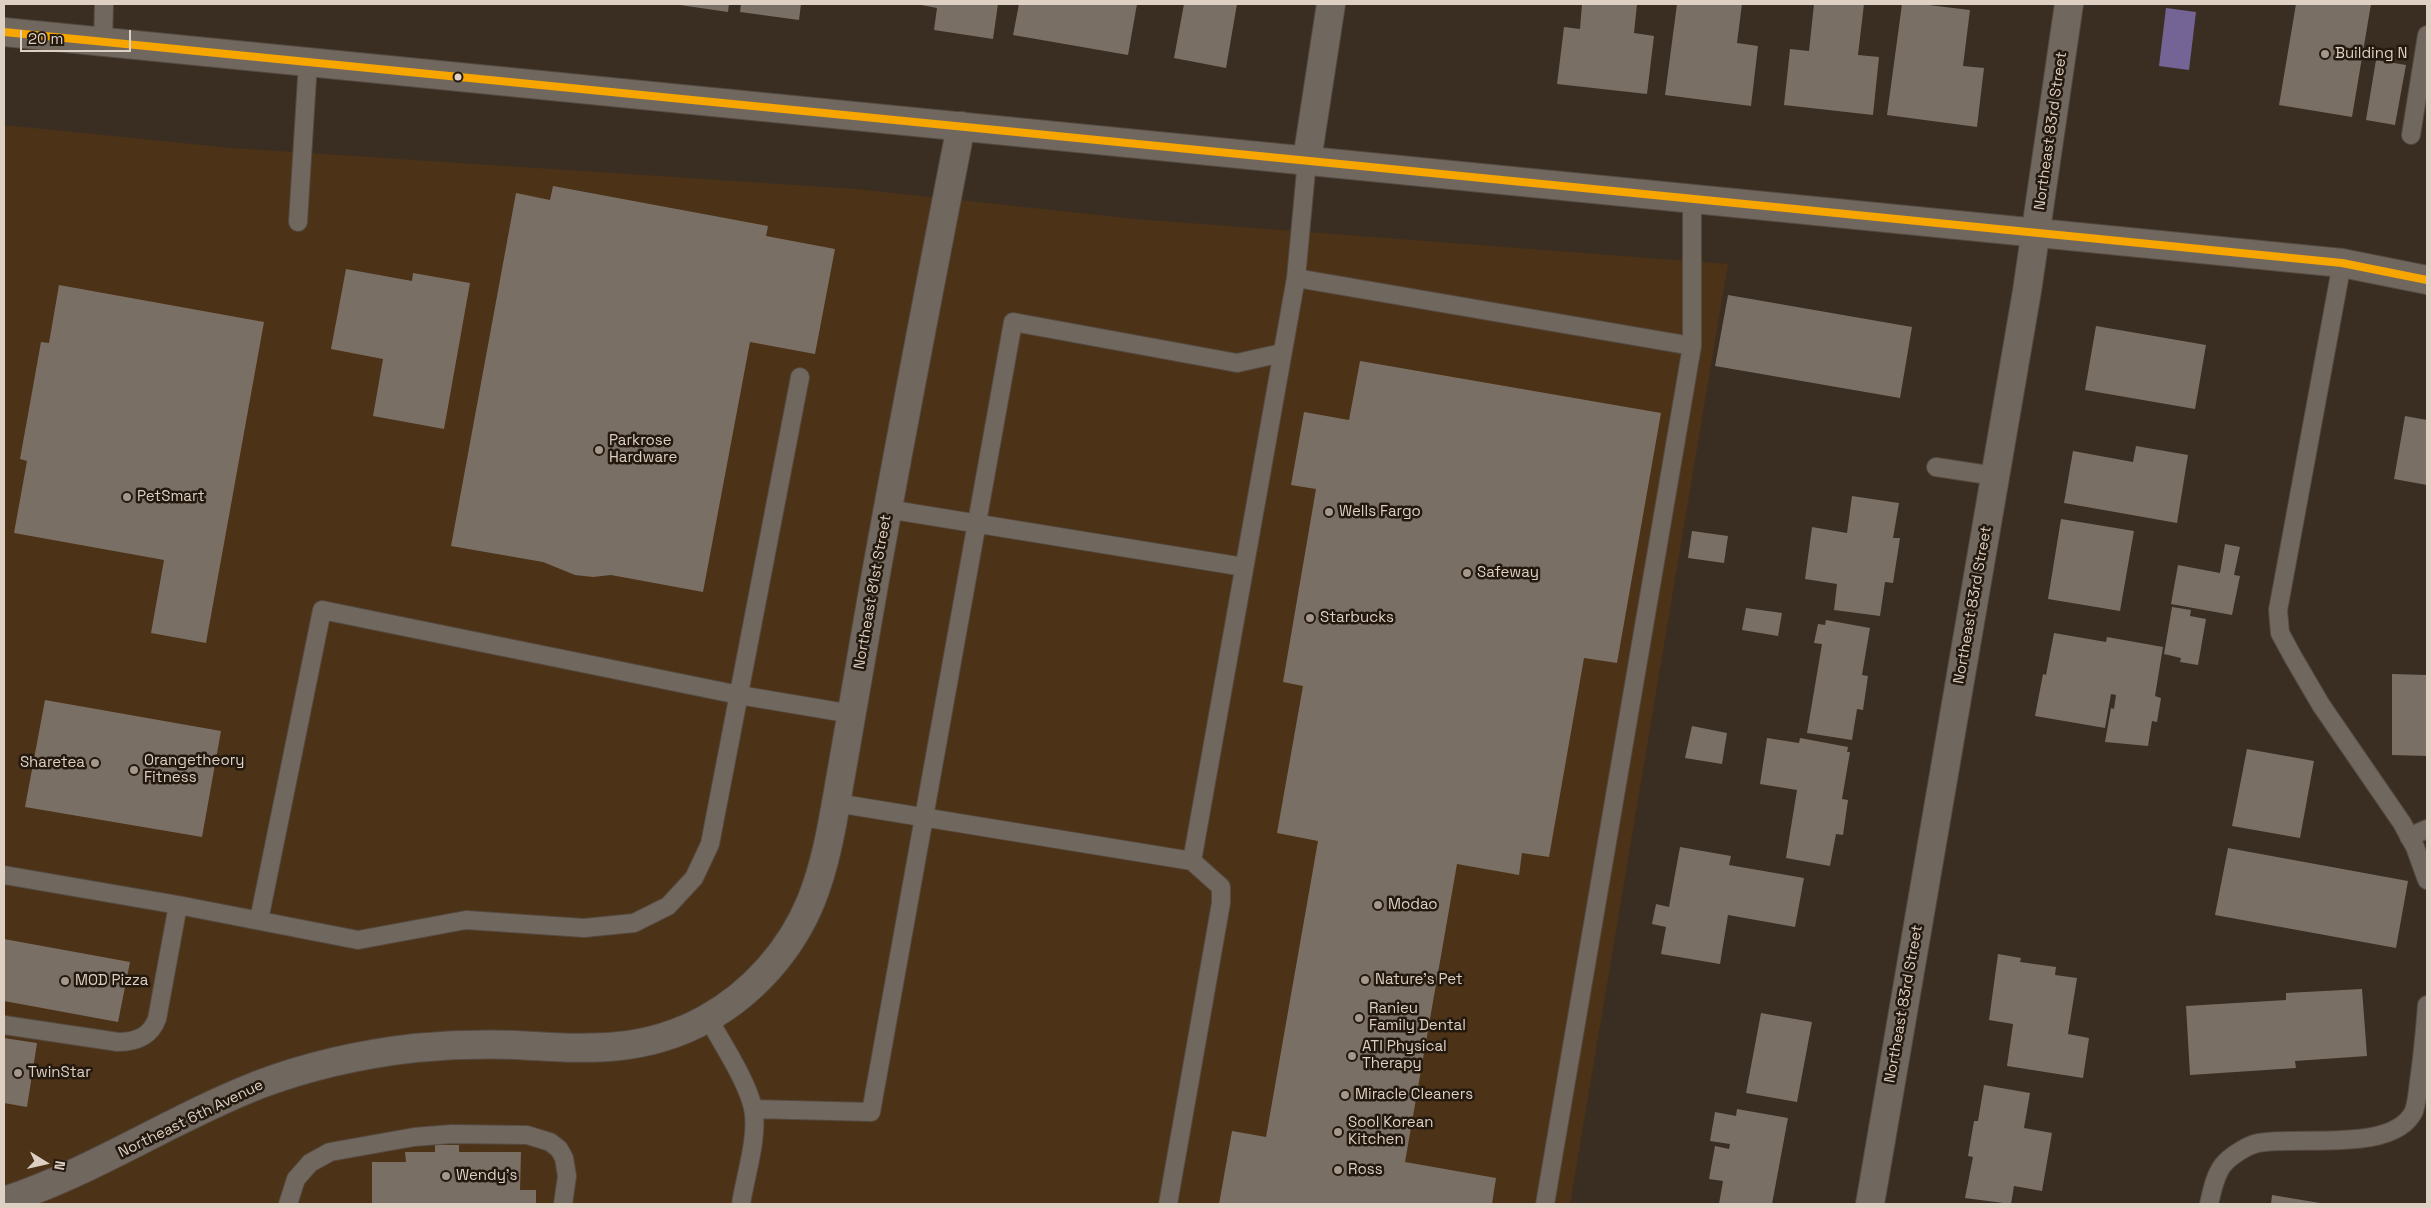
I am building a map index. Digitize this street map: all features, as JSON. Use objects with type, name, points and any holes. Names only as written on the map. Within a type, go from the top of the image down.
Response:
[{"type":"street","points":[[1307,160],[1331,4]]},
{"type":"street","name":"Northeast 83rd Street","points":[[1870,1204],[2037,232],[2064,4]]},
{"type":"street","points":[[4,32],[2342,263],[2427,280]]},
{"type":"street","name":"Northeast 81st Street","points":[[708,1018],[743,994],[763,976],[796,932],[810,904],[819,878],[836,803],[887,509],[961,126]]},
{"type":"street","name":"Northeast 6th Avenue","points":[[4,1201],[37,1191],[80,1172],[186,1118],[256,1086],[331,1063],[371,1054],[442,1046],[513,1045],[599,1049],[625,1047],[678,1032],[708,1018]]},
{"type":"lane","points":[[103,42],[104,4]]},
{"type":"lane","points":[[2411,135],[2427,35]]},
{"type":"lane","points":[[298,222],[308,62]]},
{"type":"lane","points":[[1192,861],[1296,278],[1307,160]]},
{"type":"lane","points":[[1545,1204],[1692,346],[1692,198]]},
{"type":"lane","points":[[2342,263],[2278,610],[2280,633],[2321,705],[2402,823],[2424,868],[2427,880]]},
{"type":"lane","points":[[1296,278],[1692,346]]},
{"type":"lane","points":[[753,1109],[871,1112],[1013,322],[1237,363],[1282,353]]},
{"type":"lane","points":[[4,875],[178,905],[358,940],[466,920],[584,928],[634,923],[668,906],[694,878],[710,844],[800,377]]},
{"type":"lane","points":[[1936,467],[1995,476]]},
{"type":"lane","points":[[887,509],[1244,567]]},
{"type":"lane","points":[[259,920],[322,610],[739,695],[852,714]]},
{"type":"lane","points":[[836,803],[1192,861],[1221,887],[1221,903],[1168,1204]]},
{"type":"lane","points":[[2409,837],[2427,829]]},
{"type":"lane","points":[[4,1025],[118,1042],[132,1042],[143,1038],[154,1027],[157,1019],[178,905]]},
{"type":"lane","points":[[2209,1204],[2212,1187],[2223,1165],[2234,1156],[2257,1143],[2372,1137],[2392,1131],[2403,1123],[2413,1111],[2418,1092],[2427,1005]]},
{"type":"lane","points":[[708,1018],[746,1089],[753,1109],[754,1130],[741,1204]]},
{"type":"lane","points":[[288,1204],[296,1179],[310,1163],[330,1152],[414,1137],[452,1134],[527,1135],[550,1142],[564,1158],[567,1176],[564,1204]]},
{"type":"shaded area","points":[[2166,8],[2196,12],[2189,70],[2159,66]]},
{"type":"shaded area","points":[[4,125],[232,148],[856,189],[1136,219],[1728,264],[1570,1204],[4,1204]]},
{"type":"building","points":[[673,4],[729,4],[728,12]]},
{"type":"building","points":[[741,4],[801,4],[799,20],[740,12]]},
{"type":"building","points":[[916,4],[998,4],[993,39],[934,30],[937,8]]},
{"type":"building","points":[[1019,4],[1137,4],[1128,55],[1013,35]]},
{"type":"building","points":[[1184,4],[1237,4],[1226,68],[1174,58]]},
{"type":"building","points":[[1582,4],[1637,4],[1634,33],[1654,36],[1647,94],[1557,84],[1564,27],[1580,29]]},
{"type":"building","points":[[1677,4],[1742,4],[1737,43],[1758,46],[1751,106],[1665,95]]},
{"type":"building","points":[[1814,4],[1864,4],[1858,55],[1879,57],[1873,115],[1784,105],[1790,49],[1809,51]]},
{"type":"building","points":[[1902,4],[1920,4],[1970,10],[1963,66],[1984,68],[1977,127],[1887,115]]},
{"type":"building","name":"Building N","points":[[2296,4],[2371,4],[2352,117],[2279,105]]},
{"type":"building","points":[[2376,60],[2406,65],[2395,125],[2366,120]]},
{"type":"building","name":"Parkrose Hardware","points":[[553,186],[768,226],[766,236],[835,249],[815,354],[750,342],[703,592],[611,575],[593,577],[575,575],[543,562],[451,546],[516,193],[550,200]]},
{"type":"building","points":[[346,269],[412,281],[413,273],[470,283],[444,429],[373,416],[383,359],[331,349]]},
{"type":"building","name":"PetSmart","points":[[59,285],[264,322],[206,643],[151,633],[164,560],[14,533],[27,461],[20,459],[41,342],[49,343]]},
{"type":"building","points":[[1728,295],[1912,327],[1900,398],[1715,366]]},
{"type":"building","points":[[2096,326],[2206,345],[2195,409],[2085,390]]},
{"type":"building","name":"Safeway","points":[[1360,361],[1661,413],[1617,663],[1584,658],[1549,857],[1522,853],[1519,875],[1457,864],[1405,1162],[1496,1178],[1492,1204],[1219,1204],[1232,1131],[1266,1137],[1318,841],[1277,833],[1303,686],[1283,682],[1316,489],[1291,485],[1304,412],[1349,420]]},
{"type":"building","points":[[2405,416],[2427,420],[2427,485],[2394,479]]},
{"type":"building","points":[[2136,446],[2188,455],[2177,523],[2064,503],[2073,451],[2133,462]]},
{"type":"building","points":[[1852,496],[1899,503],[1893,538],[1900,538],[1893,583],[1885,582],[1880,616],[1834,610],[1837,584],[1805,579],[1812,527],[1847,533]]},
{"type":"building","points":[[2061,519],[2134,531],[2120,611],[2048,599]]},
{"type":"building","points":[[1692,531],[1728,536],[1724,563],[1688,558]]},
{"type":"building","points":[[2225,544],[2240,547],[2234,575],[2240,576],[2232,615],[2171,604],[2178,565],[2220,573]]},
{"type":"building","points":[[2172,607],[2191,610],[2190,616],[2206,619],[2198,665],[2180,662],[2181,658],[2164,654]]},
{"type":"building","points":[[1746,608],[1782,613],[1778,636],[1742,630]]},
{"type":"building","points":[[1826,620],[1870,628],[1862,675],[1868,676],[1863,710],[1857,709],[1852,740],[1807,733],[1822,644],[1814,643],[1818,624],[1825,625]]},
{"type":"building","points":[[2054,633],[2106,642],[2107,637],[2163,647],[2155,696],[2161,698],[2157,722],[2152,721],[2148,746],[2105,742],[2111,708],[2114,709],[2116,695],[2111,694],[2105,728],[2035,716],[2043,674],[2046,675]]},
{"type":"building","points":[[2392,674],[2427,675],[2427,756],[2392,755]]},
{"type":"building","points":[[45,700],[221,731],[202,837],[25,807]]},
{"type":"building","points":[[1692,726],[1727,733],[1722,764],[1685,758]]},
{"type":"building","points":[[1767,738],[1799,743],[1800,738],[1848,747],[1847,752],[1850,752],[1842,799],[1848,800],[1843,835],[1836,834],[1830,866],[1786,858],[1797,790],[1760,784]]},
{"type":"building","points":[[2247,749],[2314,761],[2300,838],[2232,826]]},
{"type":"building","points":[[1680,847],[1731,856],[1729,865],[1804,878],[1795,927],[1728,915],[1720,964],[1661,954],[1666,927],[1652,924],[1656,904],[1669,907]]},
{"type":"building","points":[[2228,848],[2408,881],[2396,948],[2215,915]]},
{"type":"building","name":"MOD Pizza","points":[[4,939],[130,962],[118,1022],[4,1001]]},
{"type":"building","points":[[1998,954],[2021,958],[2020,962],[2056,967],[2055,975],[2077,978],[2068,1034],[2089,1038],[2083,1078],[2007,1066],[2013,1024],[1989,1020]]},
{"type":"building","points":[[2362,989],[2367,1056],[2295,1061],[2296,1068],[2190,1075],[2186,1006],[2286,1000],[2286,993]]},
{"type":"building","points":[[1761,1013],[1812,1022],[1797,1102],[1746,1093]]},
{"type":"building","name":"TwinStar","points":[[4,1038],[37,1043],[27,1107],[4,1103]]},
{"type":"building","points":[[1984,1085],[2030,1093],[2024,1128],[2052,1133],[2042,1191],[2014,1186],[2011,1204],[1965,1198],[1973,1157],[1968,1156],[1974,1121],[1978,1121]]},
{"type":"building","points":[[1737,1109],[1788,1118],[1772,1204],[1719,1204],[1723,1181],[1709,1179],[1715,1146],[1729,1149],[1730,1144],[1710,1141],[1715,1112],[1736,1116]]},
{"type":"building","name":"Wendy's","points":[[435,1145],[459,1145],[459,1152],[521,1152],[520,1190],[536,1190],[536,1204],[372,1204],[372,1162],[406,1162],[405,1152],[435,1152]]},
{"type":"building","points":[[2272,1195],[2320,1203],[2320,1204],[2271,1204]]},
{"type":"transit line","points":[[4,32],[2342,263],[2427,280]]},
{"type":"place","name":"Building N","points":[[2325,54]]},
{"type":"place","name":"Parkrose Hardware","points":[[599,450]]},
{"type":"place","name":"PetSmart","points":[[127,497]]},
{"type":"place","name":"Wells Fargo","points":[[1329,512]]},
{"type":"place","name":"Safeway","points":[[1467,573]]},
{"type":"place","name":"Starbucks","points":[[1310,618]]},
{"type":"place","name":"Sharetea","points":[[95,763]]},
{"type":"place","name":"Orangetheory Fitness","points":[[134,770]]},
{"type":"place","name":"Modao","points":[[1378,905]]},
{"type":"place","name":"Nature's Pet","points":[[1365,980]]},
{"type":"place","name":"MOD Pizza","points":[[65,981]]},
{"type":"place","name":"Ranieu Family Dental","points":[[1359,1018]]},
{"type":"place","name":"ATI Physical Therapy","points":[[1352,1056]]},
{"type":"place","name":"TwinStar","points":[[18,1073]]},
{"type":"place","name":"Miracle Cleaners","points":[[1345,1095]]},
{"type":"place","name":"Sool Korean Kitchen","points":[[1338,1132]]},
{"type":"place","name":"Ross","points":[[1338,1170]]},
{"type":"place","name":"Wendy's","points":[[446,1176]]}]
